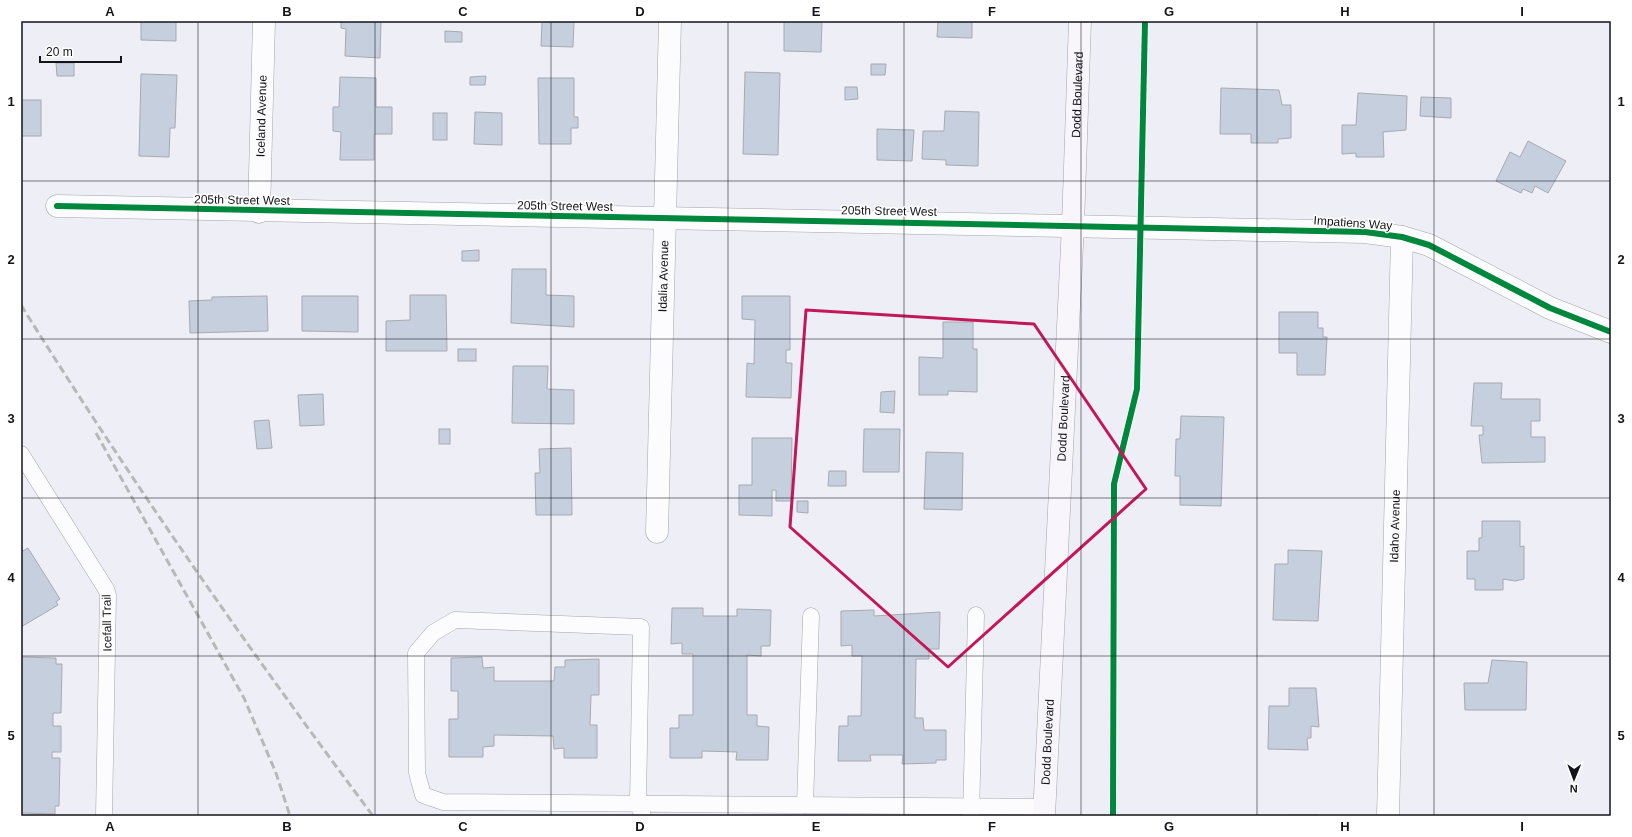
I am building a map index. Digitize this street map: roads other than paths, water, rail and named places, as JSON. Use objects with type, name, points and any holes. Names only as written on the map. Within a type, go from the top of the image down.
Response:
[{"type":"main road","name":"Dodd Boulevard","points":[[1044,812],[1073,225],[1080,21]]},
{"type":"street","name":"Iceland Avenue","points":[[259,212],[264,21]]},
{"type":"street","name":"Idalia Avenue","points":[[657,532],[670,21]]},
{"type":"street","name":"205th Street West","points":[[57,206],[259,212],[1073,225]]},
{"type":"street","name":"Impatiens Way","points":[[1073,225],[1365,232],[1402,237],[1430,245],[1550,308],[1611,332]]},
{"type":"street","name":"Idaho Avenue","points":[[1388,816],[1402,237]]},
{"type":"lane","name":"Icefall Trail","points":[[21,454],[106,589],[108,595],[104,816]]},
{"type":"lane","points":[[971,811],[976,615]]},
{"type":"lane","points":[[805,805],[811,616]]},
{"type":"lane","points":[[641,810],[641,627],[455,620],[433,633],[416,653],[417,773],[423,795],[443,802],[641,810],[805,805],[1044,812]]},
{"type":"railway","points":[[21,305],[105,436],[236,628],[373,816]]},
{"type":"railway","points":[[96,433],[244,698],[276,773],[290,816]]}]
